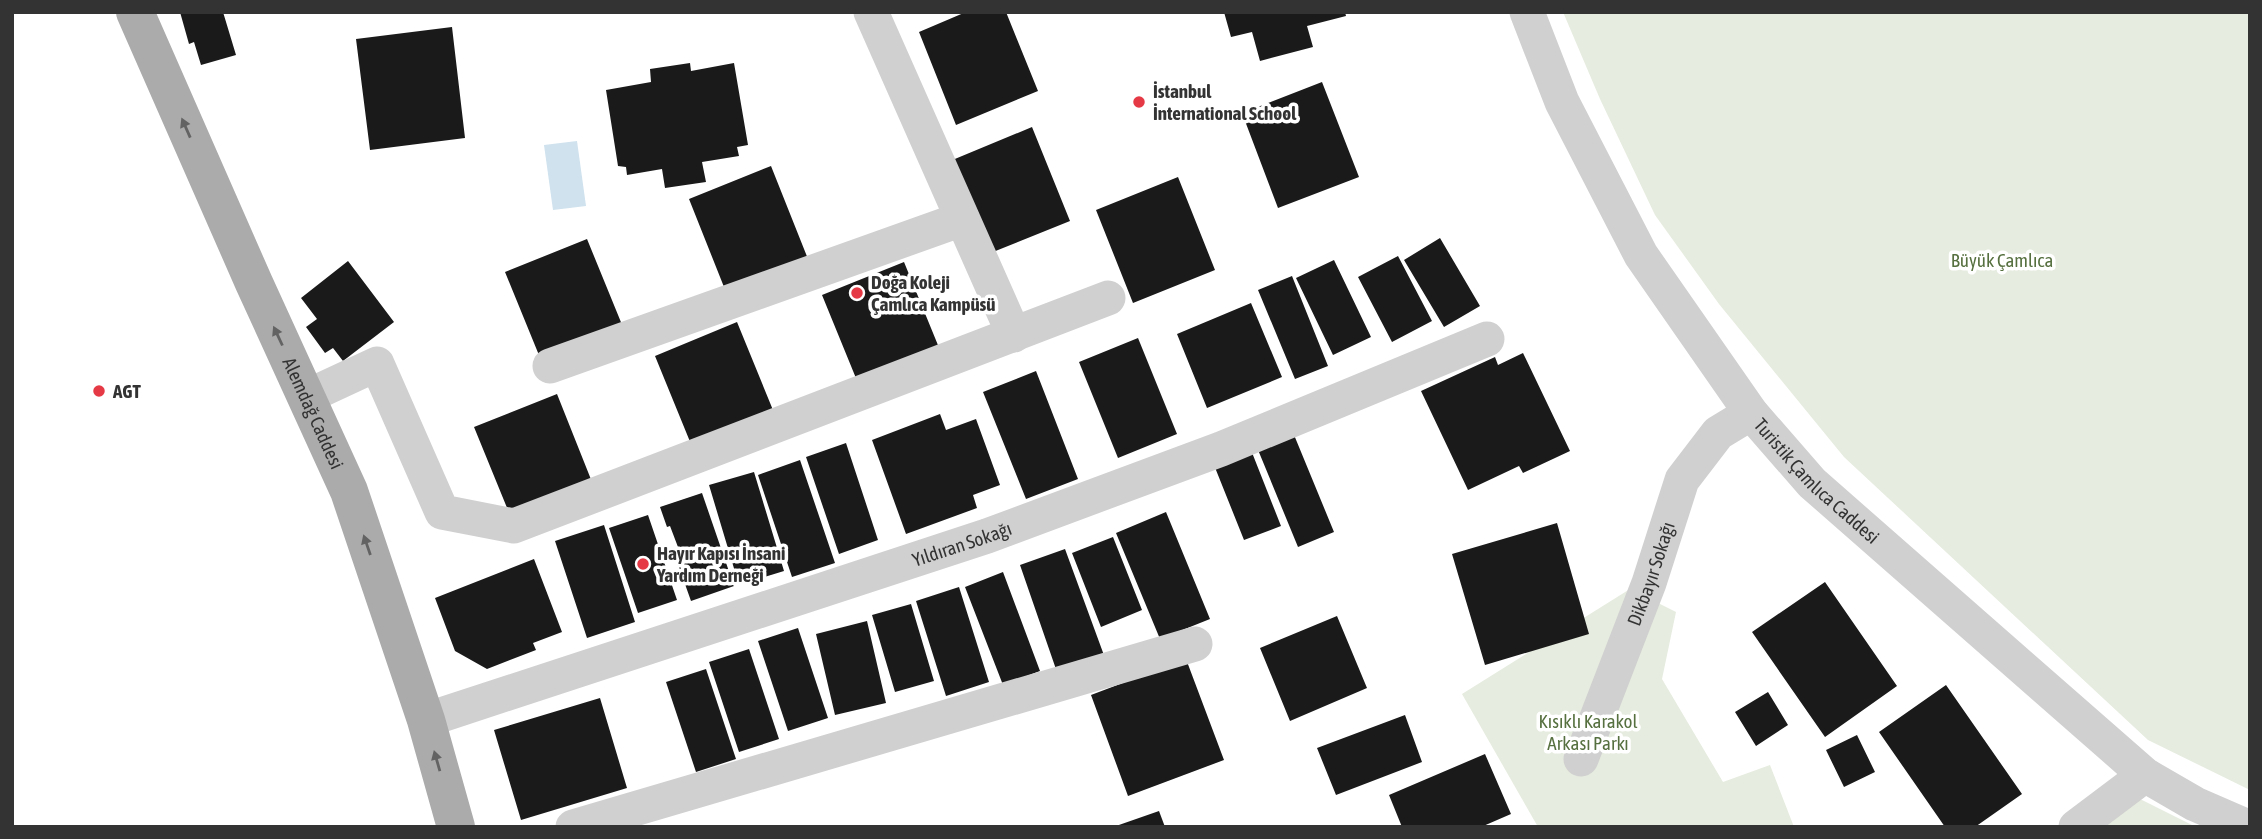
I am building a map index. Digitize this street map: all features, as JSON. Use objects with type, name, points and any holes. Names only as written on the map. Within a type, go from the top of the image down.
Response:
[{"type":"main road","name":"Alemdağ Caddesi","points":[[135,12],[349,491],[426,720],[456,827]]},
{"type":"street","points":[[871,12],[1014,335]]},
{"type":"street","name":"Turistik Çamlıca Caddesi","points":[[1527,12],[1562,102],[1641,255],[1751,413],[1812,483],[2145,775],[2195,804],[2248,827]]},
{"type":"street","points":[[550,366],[962,219]]},
{"type":"street","points":[[306,397],[377,364],[442,512],[514,526],[1108,298]]},
{"type":"street","name":"Yıldıran Sokağı","points":[[426,720],[987,536],[1221,449],[1488,339]]},
{"type":"street","name":"Dikbayır Sokağı","points":[[1581,760],[1649,583],[1682,480],[1718,433],[1751,413]]},
{"type":"street","points":[[573,827],[1195,644]]},
{"type":"street","points":[[2076,827],[2145,775]]},
{"type":"green space","name":"Büyük Çamlıca","points":[[1563,12],[2250,12],[2250,790],[2148,740],[1844,457],[1719,304],[1655,215],[1600,99]]},
{"type":"green space","name":"Kısıklı Karakol Arkası Parkı","points":[[1630,589],[1676,612],[1662,679],[1723,782],[1770,765],[1794,827],[1538,827],[1462,694]]},
{"type":"green space","points":[[2134,796],[2196,827],[2098,827]]},
{"type":"water","points":[[577,141],[586,206],[553,210],[544,145]]},
{"type":"building","points":[[180,12],[223,12],[236,55],[201,65],[194,42],[189,44]]},
{"type":"building","points":[[966,12],[1006,12],[1038,91],[956,125],[919,32]]},
{"type":"building","points":[[1224,12],[1345,12],[1346,16],[1307,26],[1313,47],[1260,61],[1252,32],[1231,37]]},
{"type":"building","points":[[452,27],[465,138],[370,150],[356,39]]},
{"type":"building","points":[[690,63],[691,71],[734,63],[748,145],[737,147],[739,156],[702,162],[706,182],[665,188],[662,169],[627,175],[626,167],[618,166],[606,90],[651,82],[650,69]]},
{"type":"building","points":[[1322,82],[1359,177],[1278,208],[1242,113]]},
{"type":"building","points":[[1032,127],[1070,221],[988,254],[950,161]]},
{"type":"building","points":[[771,166],[808,259],[726,292],[689,199]]},
{"type":"building","points":[[1178,177],[1215,270],[1133,303],[1096,210]]},
{"type":"building","points":[[1440,238],[1480,306],[1444,327],[1404,260]]},
{"type":"building","points":[[587,239],[625,332],[543,365],[505,272]]},
{"type":"building","points":[[1398,256],[1432,321],[1392,342],[1358,277]]},
{"type":"building","points":[[1334,260],[1371,337],[1333,355],[1296,278]]},
{"type":"building","points":[[348,261],[394,322],[343,361],[333,348],[325,353],[306,327],[317,319],[301,298]]},
{"type":"building","points":[[904,262],[942,355],[860,388],[822,295]]},
{"type":"building","points":[[1292,276],[1328,366],[1295,379],[1258,290]]},
{"type":"building","points":[[1251,303],[1282,377],[1207,408],[1177,334]]},
{"type":"building","points":[[737,322],[775,415],[693,449],[655,356]]},
{"type":"building","points":[[1138,338],[1177,434],[1118,458],[1079,362]]},
{"type":"building","points":[[1523,353],[1570,451],[1523,473],[1519,466],[1468,490],[1421,391],[1495,357],[1498,365]]},
{"type":"building","points":[[1036,371],[1078,479],[1026,499],[983,392]]},
{"type":"building","points":[[557,394],[594,487],[512,520],[474,427]]},
{"type":"building","points":[[940,414],[946,430],[976,419],[1000,485],[973,495],[977,508],[906,534],[872,440]]},
{"type":"building","points":[[1292,430],[1334,532],[1298,547],[1256,445]]},
{"type":"building","points":[[846,443],[878,540],[839,554],[806,457]]},
{"type":"building","points":[[1251,450],[1281,526],[1244,540],[1214,465]]},
{"type":"building","points":[[800,460],[835,563],[792,577],[758,475]]},
{"type":"building","points":[[754,472],[784,571],[739,585],[709,485]]},
{"type":"building","points":[[702,493],[734,586],[691,601],[675,556],[681,555],[660,507]]},
{"type":"building","points":[[1166,512],[1210,619],[1160,639],[1116,533]]},
{"type":"building","name":"Hayır Kapısı İnsani Yardım Derneği","points":[[648,515],[677,600],[638,613],[609,528]]},
{"type":"building","points":[[1557,523],[1589,634],[1485,665],[1452,554]]},
{"type":"building","points":[[604,525],[635,622],[587,638],[555,541]]},
{"type":"building","points":[[1113,537],[1142,610],[1101,627],[1072,553]]},
{"type":"building","points":[[1065,549],[1105,658],[1058,675],[1020,565]]},
{"type":"building","points":[[534,559],[562,632],[533,643],[536,650],[487,669],[455,651],[435,598]]},
{"type":"building","points":[[1003,572],[1040,671],[1003,685],[965,587]]},
{"type":"building","points":[[1825,582],[1897,686],[1825,737],[1752,632]]},
{"type":"building","points":[[959,587],[989,682],[946,696],[916,601]]},
{"type":"building","points":[[911,604],[934,681],[895,692],[872,615]]},
{"type":"building","points":[[1337,616],[1367,688],[1290,721],[1260,648]]},
{"type":"building","points":[[867,621],[886,703],[835,715],[816,634]]},
{"type":"building","points":[[798,628],[828,718],[788,731],[758,641]]},
{"type":"building","points":[[749,649],[779,739],[739,752],[709,662]]},
{"type":"building","points":[[1186,659],[1224,760],[1128,796],[1091,695]]},
{"type":"building","points":[[706,669],[736,759],[696,772],[666,682]]},
{"type":"building","points":[[1946,685],[2022,794],[1975,827],[1945,827],[1879,732]]},
{"type":"building","points":[[1768,692],[1788,725],[1756,746],[1735,712]]},
{"type":"building","points":[[600,698],[627,788],[521,820],[494,730]]},
{"type":"building","points":[[1405,715],[1422,762],[1336,795],[1317,748]]},
{"type":"building","points":[[1857,735],[1875,772],[1844,787],[1826,750]]},
{"type":"building","points":[[1485,754],[1511,814],[1481,827],[1402,827],[1389,795]]},
{"type":"building","points":[[1159,811],[1165,827],[1116,827],[1116,826]]},
{"type":"place","name":"İstanbul İnternational School","points":[[1139,102]]},
{"type":"place","name":"Doğa Koleji Çamlıca Kampüsü","points":[[857,293]]},
{"type":"place","name":"AGT","points":[[99,391]]},
{"type":"place","name":"Hayır Kapısı İnsani Yardım Derneği","points":[[643,564]]}]
